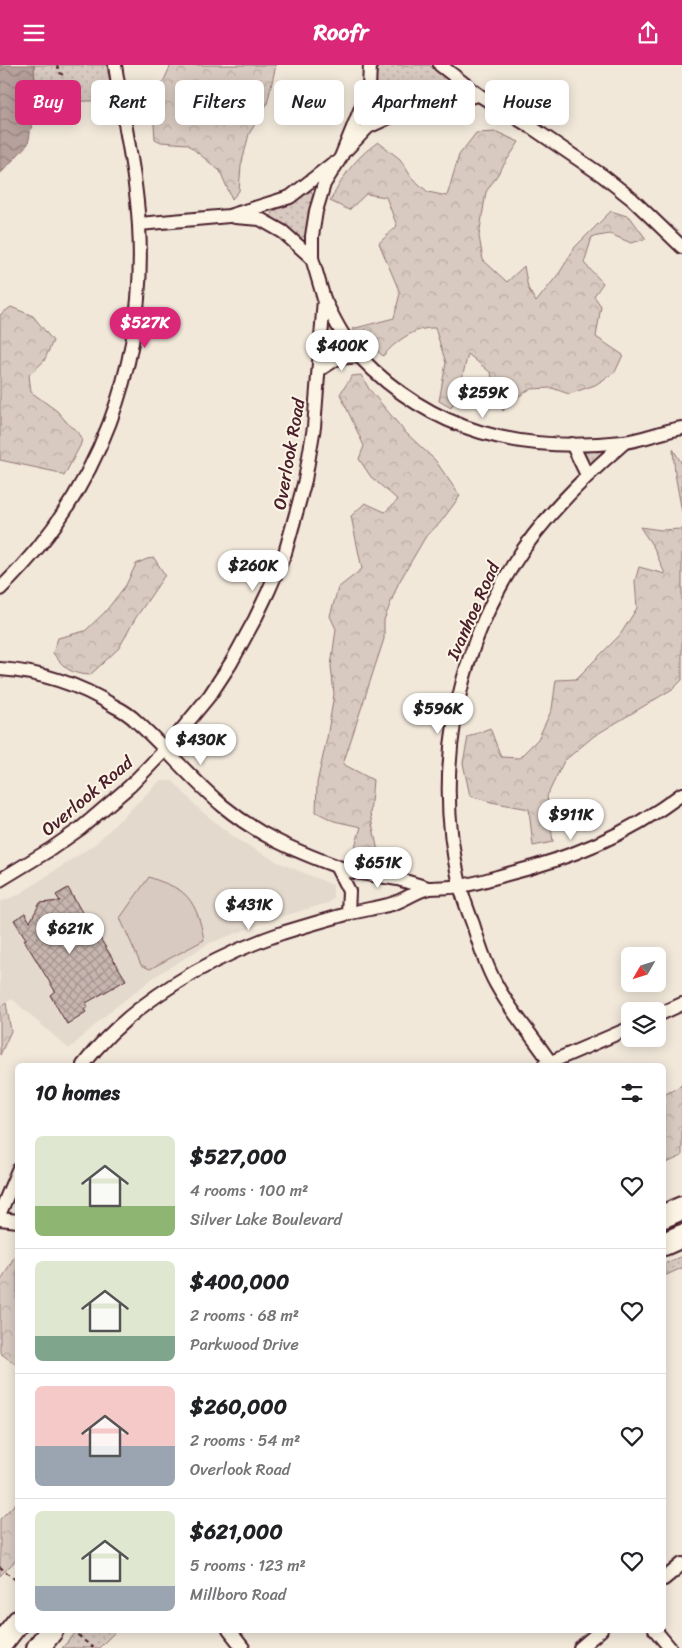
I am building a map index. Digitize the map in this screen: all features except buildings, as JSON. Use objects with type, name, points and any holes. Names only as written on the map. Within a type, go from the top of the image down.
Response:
[{"type":"highway","points":[[666,1215],[682,1208]]},
{"type":"highway","points":[[666,1243],[682,1236]]},
{"type":"highway","points":[[0,1645],[15,1626]]},
{"type":"highway","points":[[38,1648],[50,1633]]},
{"type":"street","points":[[0,589],[32,555],[66,509],[92,464],[113,418],[129,362],[139,295],[139,223],[115,65]]},
{"type":"street","points":[[340,157],[369,88],[370,65]]},
{"type":"street","points":[[440,65],[478,95],[531,127],[603,175],[632,199],[682,247]]},
{"type":"street","points":[[229,216],[290,197],[340,157],[368,127],[403,111],[478,95]]},
{"type":"street","name":"Overlook Road","points":[[0,880],[81,828],[130,787],[165,750],[204,703],[231,663],[255,619],[284,553],[305,480],[314,427],[324,299],[312,258],[312,236],[324,184],[340,157]]},
{"type":"street","points":[[139,223],[229,216],[260,219],[283,232],[312,258]]},
{"type":"street","points":[[324,299],[343,334],[360,356],[394,387],[417,404],[462,427],[483,434],[545,445],[625,442],[682,428]]},
{"type":"street","points":[[319,370],[338,358],[360,356]]},
{"type":"street","name":"Ivanhoe Road","points":[[547,1063],[496,984],[460,886],[452,843],[449,771],[455,711],[477,637],[495,596],[512,566],[552,513],[587,475],[625,442]]},
{"type":"street","points":[[572,444],[587,475]]},
{"type":"street","points":[[0,669],[32,673],[85,689],[128,714],[221,804],[259,832],[294,851],[349,871],[398,879],[428,888],[460,886],[533,868],[585,850],[636,826],[682,794]]},
{"type":"street","points":[[336,866],[350,891],[348,914]]},
{"type":"street","points":[[85,1063],[107,1038],[134,1013],[171,986],[228,955],[300,928],[392,904],[428,888]]},
{"type":"street","points":[[666,1011],[682,1004]]},
{"type":"street","points":[[547,1063],[621,1032]]},
{"type":"street","points":[[0,1213],[15,1177]]},
{"type":"street","points":[[0,1219],[15,1221]]},
{"type":"street","points":[[666,1577],[682,1564]]},
{"type":"street","points":[[231,1633],[243,1648]]},
{"type":"street","points":[[580,1648],[598,1633]]},
{"type":"street","points":[[658,1633],[670,1648]]},
{"type":"path","points":[[57,65],[60,73],[63,75]]},
{"type":"path","points":[[0,1567],[15,1580]]},
{"type":"path","points":[[76,1633],[93,1648]]},
{"type":"shaded area","points":[[160,781],[173,781],[199,809],[236,839],[280,863],[333,885],[333,898],[328,903],[280,917],[210,943],[157,975],[108,1013],[69,1049],[12,999],[0,1007],[0,902],[18,895],[95,844]]},
{"type":"green space","points":[[34,65],[107,65],[110,80],[91,80],[91,101],[81,101],[81,80],[35,80]]},
{"type":"green space","points":[[171,65],[276,65],[267,104],[264,109],[264,80],[175,80],[175,125],[254,125],[249,134],[241,166],[239,191],[232,199],[220,171],[187,144],[161,142],[155,139],[154,125],[165,125],[164,80]]},
{"type":"green space","points":[[377,65],[429,65],[450,80],[374,80]]},
{"type":"green space","points":[[497,132],[519,142],[486,192],[479,236],[483,260],[507,282],[524,266],[528,288],[536,302],[560,272],[575,247],[611,211],[630,217],[646,239],[631,243],[610,234],[592,237],[584,263],[603,283],[594,296],[601,306],[596,337],[623,355],[615,372],[595,385],[569,394],[552,388],[530,389],[513,400],[503,411],[495,391],[491,373],[468,354],[459,390],[451,408],[439,401],[446,363],[435,328],[413,332],[394,345],[383,356],[352,329],[394,318],[400,293],[379,243],[397,226],[386,197],[366,194],[349,210],[330,201],[350,168],[378,142],[400,159],[412,178],[428,192],[447,196],[459,155],[476,133]]},
{"type":"green space","points":[[311,191],[313,194],[306,235],[301,238],[273,220],[271,213]]},
{"type":"green space","points":[[11,307],[33,316],[53,341],[44,361],[29,375],[31,392],[57,411],[77,431],[82,440],[64,476],[56,472],[0,460],[0,315]]},
{"type":"green space","points":[[327,329],[331,329],[346,349],[331,354],[325,351]]},
{"type":"green space","points":[[361,375],[369,389],[405,432],[435,460],[460,496],[440,523],[426,536],[398,584],[384,620],[384,639],[343,764],[373,780],[370,814],[378,851],[353,853],[361,827],[334,821],[316,812],[317,783],[334,694],[331,666],[336,629],[330,616],[338,588],[362,569],[351,516],[365,503],[385,512],[398,500],[371,477],[359,459],[364,446],[340,394],[352,376]]},
{"type":"green space","points":[[673,449],[682,464],[682,512],[675,474]]},
{"type":"green space","points":[[608,450],[591,465],[588,464],[584,455],[585,452]]},
{"type":"green space","points":[[640,527],[661,530],[682,529],[682,680],[674,688],[594,736],[564,761],[547,796],[553,842],[533,846],[529,809],[470,796],[463,763],[468,737],[490,728],[501,757],[519,758],[538,739],[552,709],[556,680],[576,679],[620,635],[637,608],[635,581],[639,567],[665,574],[654,548]]},
{"type":"green space","points":[[154,558],[165,575],[135,619],[119,648],[90,675],[72,672],[64,666],[53,653],[58,638],[85,631],[105,612],[126,585],[136,564]]},
{"type":"green space","points":[[149,877],[181,891],[191,901],[197,913],[204,940],[150,969],[141,965],[120,918]]},
{"type":"green space","points":[[6,1003],[11,1031],[0,1055],[0,1007]]},
{"type":"green space","points":[[682,1085],[682,1156],[666,1163],[666,1094]]},
{"type":"green space","points":[[15,1256],[15,1364],[0,1353],[0,1282]]},
{"type":"green space","points":[[682,1256],[682,1268],[666,1275],[666,1263]]},
{"type":"green space","points":[[15,1504],[15,1561],[0,1576],[0,1519]]},
{"type":"green space","points":[[75,1633],[114,1633],[99,1648],[62,1648]]},
{"type":"water","points":[[0,65],[34,65],[35,80],[15,80],[15,125],[32,125],[28,144],[0,174]]}]
